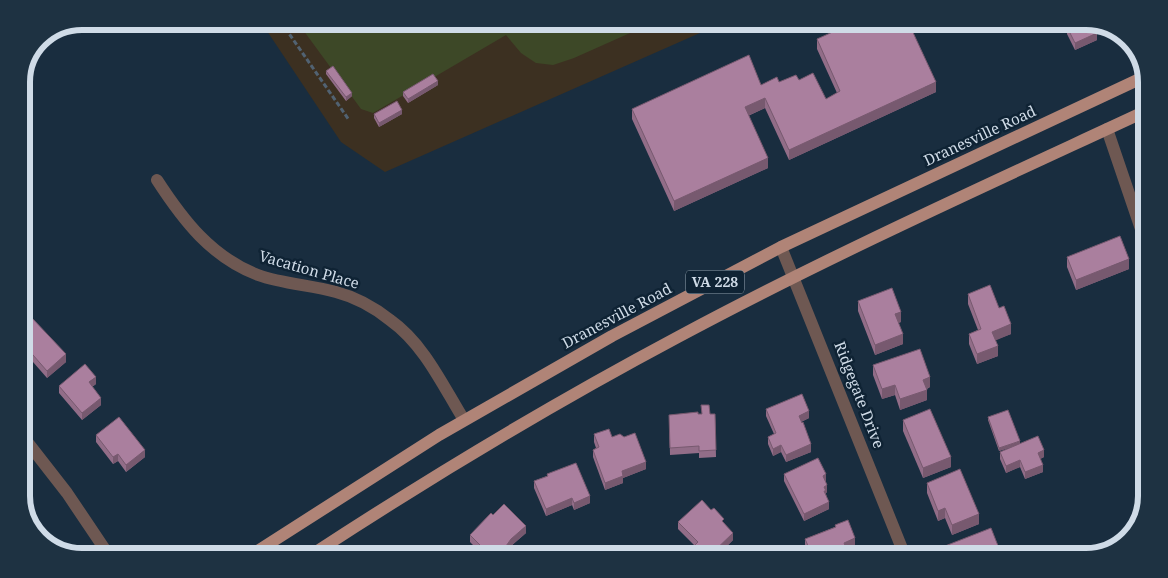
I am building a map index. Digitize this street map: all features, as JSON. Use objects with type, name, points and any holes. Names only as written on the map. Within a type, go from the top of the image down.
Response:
[{"type":"main road","name":"Dranesville Road","points":[[262,548],[334,500],[464,420],[612,336],[781,247],[1138,80]]},
{"type":"main road","name":"VA 228","points":[[322,548],[422,484],[530,419],[679,336],[902,224],[1138,115]]},
{"type":"street","points":[[1107,129],[1138,220]]},
{"type":"street","name":"Vacation Place","points":[[158,180],[179,214],[194,231],[215,250],[236,264],[258,275],[338,292],[366,304],[391,320],[413,340],[464,420]]},
{"type":"street","name":"Ridgegate Drive","points":[[781,247],[901,548]]},
{"type":"street","points":[[30,446],[67,493],[104,548]]},
{"type":"path","points":[[286,30],[348,120]]},
{"type":"shaded area","points":[[266,30],[707,30],[385,172],[341,142]]},
{"type":"green space","points":[[303,30],[637,30],[574,58],[553,65],[536,63],[521,53],[506,35],[373,113],[361,109]]},
{"type":"building","points":[[837,30],[912,30],[936,82],[789,150],[765,98],[745,107],[768,158],[674,201],[632,109],[749,55],[761,85],[777,77],[779,82],[796,75],[799,80],[813,73],[826,99],[840,91],[817,39]]},
{"type":"building","points":[[1068,30],[1096,31],[1097,33],[1075,43]]},
{"type":"building","points":[[333,66],[352,93],[346,97],[326,71]]},
{"type":"building","points":[[433,74],[438,81],[408,99],[403,92]]},
{"type":"building","points":[[397,101],[402,110],[379,123],[374,114]]},
{"type":"building","points":[[1120,236],[1129,259],[1076,280],[1067,257]]},
{"type":"building","points":[[990,285],[999,308],[1004,306],[1011,324],[992,332],[998,346],[977,354],[969,334],[981,329],[968,294]]},
{"type":"building","points":[[892,288],[901,312],[895,314],[903,334],[875,345],[858,301]]},
{"type":"building","points":[[32,318],[66,354],[47,371],[30,352],[30,320]]},
{"type":"building","points":[[920,349],[930,377],[923,380],[927,390],[900,399],[895,385],[882,389],[873,365]]},
{"type":"building","points":[[85,364],[96,377],[89,382],[101,398],[82,413],[59,386]]},
{"type":"building","points":[[802,394],[809,411],[799,416],[811,444],[786,455],[781,445],[773,449],[768,437],[776,433],[766,409]]},
{"type":"building","points":[[701,405],[709,405],[710,414],[715,414],[716,450],[699,451],[699,446],[670,448],[669,415],[698,412],[698,414],[702,414]]},
{"type":"building","points":[[930,409],[951,457],[923,468],[903,420]]},
{"type":"building","points":[[1008,410],[1020,441],[999,448],[988,417]]},
{"type":"building","points":[[119,417],[145,450],[126,465],[118,454],[113,457],[96,435]]},
{"type":"building","points":[[609,429],[612,437],[620,434],[624,437],[635,433],[646,462],[622,471],[623,476],[605,483],[593,450],[599,447],[594,434]]},
{"type":"building","points":[[1038,436],[1044,450],[1038,453],[1043,465],[1025,472],[1020,460],[1006,466],[1000,452]]},
{"type":"building","points":[[818,458],[826,474],[823,476],[827,485],[824,487],[826,491],[824,491],[829,502],[804,514],[784,474]]},
{"type":"building","points":[[576,463],[590,496],[574,503],[572,498],[546,509],[534,481]]},
{"type":"building","points":[[960,469],[979,514],[952,525],[945,508],[938,511],[927,483]]},
{"type":"building","points":[[702,500],[711,510],[714,508],[733,533],[717,548],[698,548],[695,545],[698,542],[678,522]]},
{"type":"building","points":[[504,504],[526,526],[511,539],[506,546],[508,548],[483,548],[470,535],[491,513],[493,515]]},
{"type":"building","points":[[848,520],[855,538],[844,543],[846,548],[809,548],[805,539],[836,527],[835,525]]},
{"type":"building","points":[[991,528],[999,548],[946,548],[945,546]]}]
